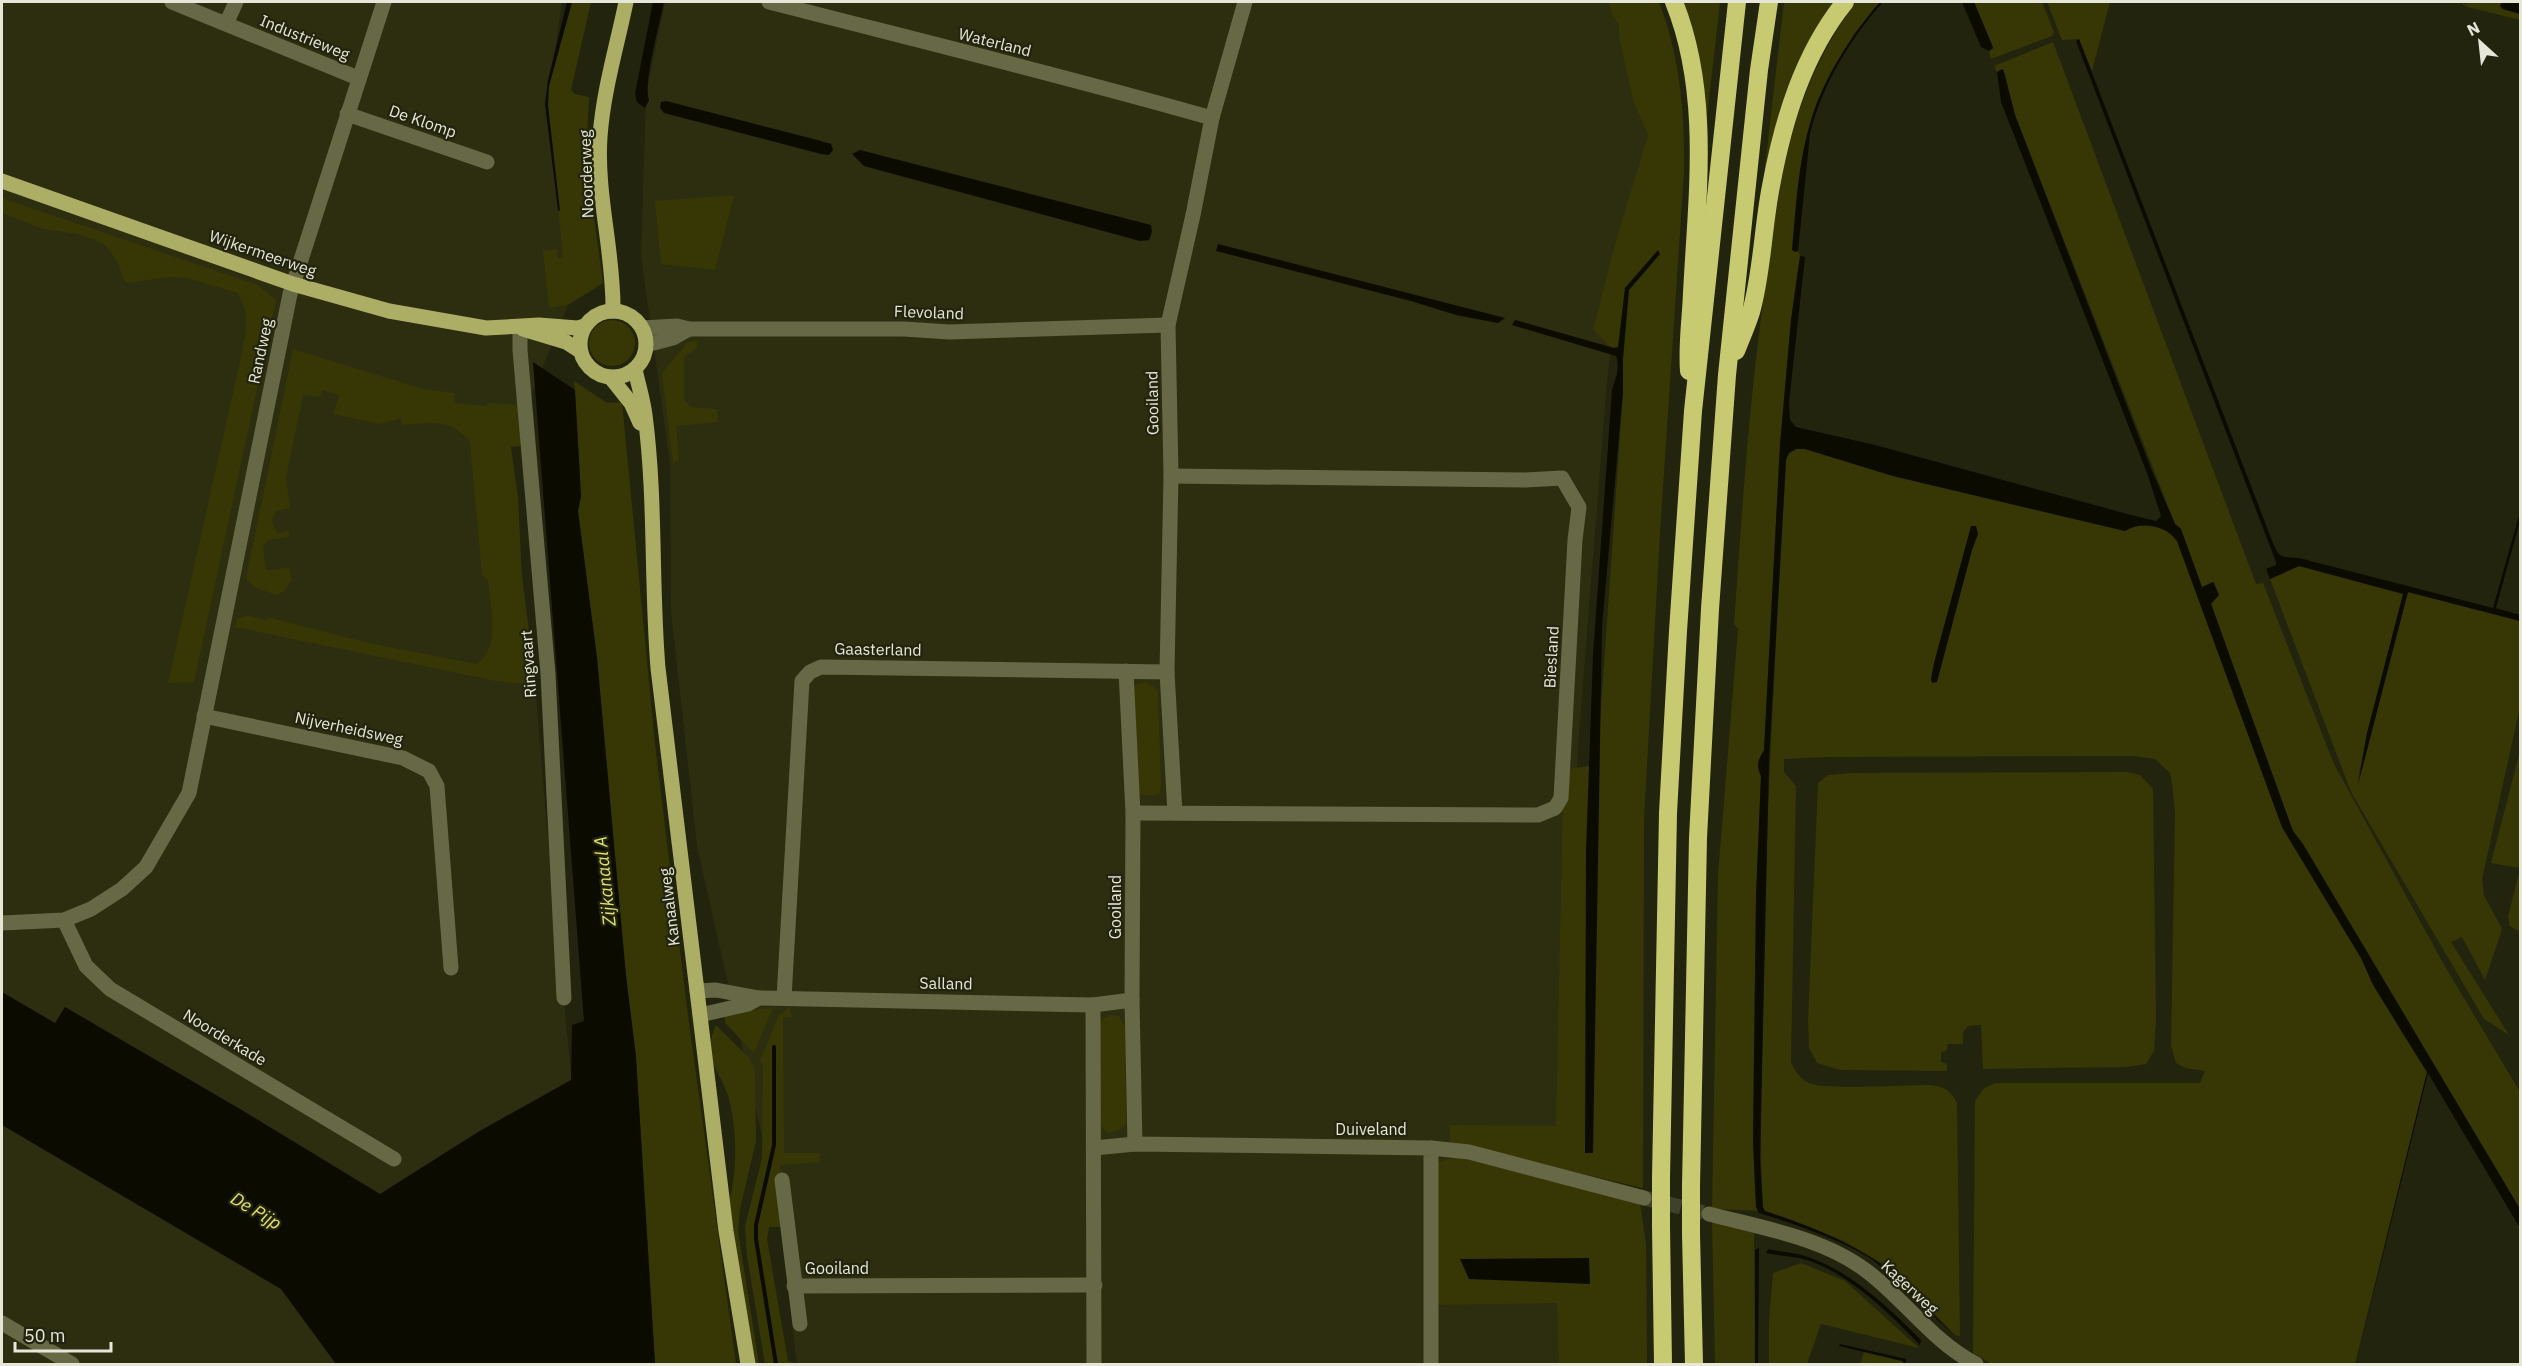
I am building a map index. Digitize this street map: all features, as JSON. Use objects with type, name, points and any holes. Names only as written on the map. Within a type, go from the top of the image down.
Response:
[{"type":"highway","points":[[1674,2],[1689,45],[1698,111],[1692,291],[1687,342],[1693,411]]},
{"type":"highway","points":[[1663,1365],[1661,1178],[1668,813],[1693,411],[1737,2]]},
{"type":"highway","points":[[1694,1365],[1691,1186],[1698,838],[1710,609],[1727,375],[1759,70],[1769,2]]},
{"type":"highway","points":[[1727,375],[1751,312],[1771,187],[1783,129],[1796,90],[1816,47],[1845,2]]},
{"type":"main road","name":"Noorderweg","points":[[613,311],[600,138],[605,100],[626,2]]},
{"type":"main road","name":"Wijkermeerweg","points":[[2,181],[293,284],[426,319],[468,327],[520,328],[539,325],[576,328],[585,326]]},
{"type":"main road","points":[[613,311],[630,316],[642,328],[646,345],[643,358],[635,369],[628,374],[611,378],[588,367],[580,351],[580,342],[585,326],[602,313],[613,311]]},
{"type":"main road","name":"Wijkermeerweg","points":[[520,328],[566,342],[580,351]]},
{"type":"main road","name":"Kanaalweg","points":[[635,369],[645,415],[655,569],[654,615],[658,669],[726,1231],[748,1365]]},
{"type":"main road","name":"Kanaalweg","points":[[611,378],[631,403],[647,442]]},
{"type":"street","name":"Industrieweg","points":[[172,2],[358,78]]},
{"type":"street","points":[[226,24],[236,2]]},
{"type":"street","name":"Randweg","points":[[204,716],[293,284],[384,2]]},
{"type":"street","name":"Waterland","points":[[769,2],[1096,85],[1212,118]]},
{"type":"street","name":"Gooiland","points":[[1175,813],[1167,672],[1171,476],[1168,325],[1212,118],[1245,2]]},
{"type":"street","name":"De Klomp","points":[[346,114],[487,162]]},
{"type":"street","name":"Flevoland","points":[[642,328],[677,326],[689,329],[904,329],[949,332],[1168,325]]},
{"type":"street","name":"Ringvaart","points":[[520,328],[548,674],[564,998]]},
{"type":"street","name":"Flevoland","points":[[646,345],[673,338],[689,329]]},
{"type":"street","name":"Biesland","points":[[1133,813],[1538,815],[1555,808],[1561,798],[1575,540],[1579,507],[1562,478],[1525,480],[1171,476]]},
{"type":"street","name":"Gaasterland","points":[[784,998],[802,681],[810,672],[821,667],[1167,672]]},
{"type":"street","name":"Gooiland","points":[[1126,671],[1133,813],[1132,1000],[1135,1144]]},
{"type":"street","points":[[2,923],[64,920],[91,909],[122,889],[146,867],[189,793],[204,716]]},
{"type":"street","name":"Nijverheidsweg","points":[[204,716],[403,758],[429,771],[437,786],[451,968]]},
{"type":"street","name":"Noorderkade","points":[[64,920],[87,966],[110,989],[394,1159]]},
{"type":"street","name":"Salland","points":[[697,991],[716,990],[759,998],[1093,1005],[1132,1000]]},
{"type":"street","name":"Salland","points":[[700,1015],[748,1004],[759,998]]},
{"type":"street","points":[[1093,1005],[1094,1365]]},
{"type":"street","name":"Duiveland","points":[[1094,1148],[1135,1144],[1431,1148]]},
{"type":"street","points":[[1431,1365],[1431,1148],[1469,1152],[1644,1198]]},
{"type":"street","name":"Gooiland","points":[[783,1180],[800,1324]]},
{"type":"street","name":"Kagerweg","points":[[1710,1214],[1822,1246],[1867,1271],[1944,1344],[1976,1365]]},
{"type":"street","name":"Gooiland","points":[[794,1286],[1095,1285]]},
{"type":"street","points":[[2,1323],[72,1365]]},
{"type":"shaded area","name":"De Pijp","points":[[2,2],[562,2],[549,92],[568,305],[508,452],[535,683],[552,889],[572,1080],[336,1364],[2,1364]]},
{"type":"shaded area","points":[[572,2],[591,2],[571,90],[575,94],[589,97],[586,160],[603,283],[568,305],[549,308],[543,251],[557,249],[558,259],[563,256],[548,105],[549,86]]},
{"type":"shaded area","points":[[665,2],[1609,2],[1611,13],[1619,25],[1619,37],[1633,101],[1648,135],[1619,277],[1607,382],[1578,746],[1565,1155],[1579,1227],[1582,1364],[797,1364],[778,1208],[697,846],[671,612],[670,464],[641,256],[646,94]]},
{"type":"shaded area","points":[[1609,2],[1659,2],[1676,64],[1683,128],[1684,172],[1644,818],[1643,1188],[1450,1143],[1450,1125],[1556,1126],[1563,796],[1568,769],[1597,765],[1623,392],[1623,359],[1593,330],[1617,237],[1648,135],[1633,101],[1619,37],[1619,25],[1611,13]]},
{"type":"shaded area","points":[[1682,2],[1720,2],[1706,126]]},
{"type":"shaded area","points":[[1784,2],[1837,2],[1762,193]]},
{"type":"shaded area","points":[[1856,2],[1880,2],[1854,34],[1812,116],[1795,252],[1798,251],[1800,256],[1791,320],[1780,445],[1764,751],[1758,766],[1761,776],[1756,896],[1753,1140],[1756,1207],[1763,1207],[1761,1105],[1766,867],[1786,460],[1789,453],[1796,449],[1805,449],[1893,476],[2125,531],[2138,526],[2153,526],[2166,531],[2177,541],[2282,827],[2427,1072],[2355,1364],[1992,1364],[1973,1353],[1975,1101],[1983,1089],[1995,1083],[2200,1083],[2205,1071],[2185,1068],[2176,1063],[2171,1046],[2175,813],[2170,773],[2155,759],[2133,756],[1784,759],[1784,772],[1796,786],[1791,1062],[1803,1079],[1817,1085],[1848,1087],[1930,1085],[1946,1090],[1954,1098],[1957,1103],[1960,1336],[1955,1335],[1890,1268],[1842,1240],[1765,1211],[1712,1209],[1718,875],[1738,629],[1734,624],[1743,498],[1759,331],[1776,211],[1791,139],[1816,70],[1833,36]]},
{"type":"shaded area","points":[[1974,2],[2042,2],[2054,32],[2052,36],[1991,59],[1989,51],[1993,48]]},
{"type":"shaded area","points":[[2047,2],[2110,2],[2092,71],[2079,39],[2062,40]]},
{"type":"shaded area","points":[[2463,2],[2466,5],[2468,2],[2502,2],[2500,6],[2503,9],[2520,14],[2520,20],[2468,7],[2463,5]]},
{"type":"shaded area","points":[[2053,42],[2256,584],[2263,583],[2334,764],[2443,963],[2520,1092],[2520,1209],[2286,819],[2211,603],[2219,595],[2214,582],[2202,588],[2181,529],[2175,524],[2015,115],[2005,74],[2002,69],[1997,72],[1994,66]]},
{"type":"shaded area","points":[[734,195],[715,270],[661,264],[655,201]]},
{"type":"shaded area","points":[[2,198],[258,285],[276,300],[194,682],[168,683],[243,348],[246,319],[244,306],[237,293],[187,278],[169,277],[126,283],[115,258],[105,245],[78,234],[43,229],[2,213]]},
{"type":"shaded area","points":[[612,320],[628,327],[635,343],[628,359],[612,366],[596,359],[589,343],[596,327]]},
{"type":"shaded area","points":[[698,340],[697,348],[684,357],[684,400],[691,407],[717,409],[718,422],[676,426],[679,461],[673,463],[662,373],[684,347],[684,343]]},
{"type":"shaded area","points":[[293,349],[423,389],[455,393],[454,403],[487,406],[487,403],[523,405],[523,442],[520,446],[511,447],[518,497],[522,579],[529,631],[525,631],[531,680],[526,684],[496,681],[235,627],[237,619],[248,615],[266,620],[268,617],[365,642],[476,664],[484,657],[492,637],[491,601],[488,580],[482,575],[470,442],[455,429],[439,423],[402,425],[401,418],[379,424],[333,414],[339,396],[323,390],[320,397],[303,395],[286,478],[290,508],[276,511],[272,520],[277,533],[289,531],[289,537],[268,540],[263,547],[266,570],[289,568],[292,579],[285,590],[277,595],[256,588],[246,579]]},
{"type":"shaded area","points":[[574,381],[607,403],[622,402],[655,744],[688,1016],[736,1364],[655,1364],[636,1057],[626,976],[597,658],[578,511],[581,496]]},
{"type":"shaded area","points":[[2299,566],[2404,593],[2367,733],[2357,784],[2408,592],[2520,621],[2520,707],[2482,879],[2484,895],[2502,929],[2485,980],[2462,937],[2451,942],[2509,1035],[2484,1019],[2351,792],[2270,579]]},
{"type":"shaded area","points":[[1146,682],[1158,690],[1161,785],[1160,793],[1152,796],[1138,793],[1133,688],[1137,684]]},
{"type":"shaded area","points":[[2520,751],[2520,868],[2491,863]]},
{"type":"shaded area","points":[[2128,772],[2140,775],[2153,789],[2156,1019],[2154,1051],[2146,1064],[2127,1067],[1983,1069],[1981,1025],[1968,1026],[1963,1032],[1963,1044],[1948,1044],[1946,1051],[1941,1052],[1941,1062],[1947,1064],[1947,1071],[1840,1070],[1817,1063],[1809,1048],[1808,1021],[1818,783],[1828,775],[1853,773]]},
{"type":"shaded area","points":[[2520,869],[2520,932],[2510,926],[2508,917]]},
{"type":"shaded area","points":[[790,1007],[791,1017],[783,1017],[784,1153],[819,1153],[820,1162],[780,1165],[782,1227],[769,1227],[767,1239],[788,1361],[799,1364],[765,1364],[747,1256],[745,1226],[762,1158],[763,1067],[760,1060],[779,1015]]},
{"type":"shaded area","points":[[773,1008],[754,1053],[725,1023],[725,1016],[737,1011]]},
{"type":"shaded area","points":[[1110,1015],[1119,1016],[1125,1027],[1126,1123],[1120,1130],[1107,1133],[1098,1122],[1100,1021]]},
{"type":"shaded area","points":[[716,1025],[749,1058],[755,1070],[756,1141],[740,1209],[738,1231],[759,1364],[753,1364],[729,1203],[735,1167],[734,1131],[728,1095],[715,1067],[710,1049]]},
{"type":"shaded area","points":[[1456,1157],[1640,1203],[1646,1244],[1647,1364],[1559,1364],[1557,1303],[1431,1305],[1438,1162]]},
{"type":"shaded area","points":[[1712,1221],[1754,1232],[1755,1364],[1715,1364]]},
{"type":"shaded area","points":[[1801,1263],[1845,1281],[1919,1348],[1821,1324],[1807,1364],[1769,1364],[1769,1321],[1773,1273]]},
{"type":"shaded area","points":[[1864,1352],[1902,1361],[1903,1364],[1860,1364]]},
{"type":"water","points":[[567,2],[572,2],[549,86],[548,105],[560,211],[558,210],[545,104],[548,80]]},
{"type":"water","points":[[653,2],[664,2],[648,80],[649,100],[645,108],[637,102],[635,94]]},
{"type":"water","points":[[1880,2],[1883,2],[1859,31],[1839,63],[1815,116],[1810,134],[1798,251],[1795,252],[1792,250],[1798,183],[1812,117],[1824,86],[1840,56]]},
{"type":"water","points":[[1962,2],[1974,2],[1993,48],[1989,51],[1981,47]]},
{"type":"water","points":[[2502,2],[2520,2],[2520,14],[2503,9],[2500,6]]},
{"type":"water","points":[[2079,39],[2278,553],[2283,557],[2299,558],[2493,608],[2520,512],[2520,521],[2496,608],[2520,615],[2520,621],[2408,592],[2358,785],[2367,733],[2403,594],[2299,566],[2270,579],[2266,569],[2276,565],[2276,562],[2076,41]]},
{"type":"water","points":[[2003,69],[2015,115],[2152,471],[2175,524],[2181,529],[2202,587],[2213,582],[2219,595],[2211,604],[2293,831],[2303,844],[2520,1209],[2520,1228],[2428,1073],[2356,1364],[2427,1072],[2373,985],[2361,958],[2282,827],[2177,541],[2166,531],[2153,526],[2138,526],[2125,531],[1893,476],[1805,449],[1796,449],[1789,453],[1786,460],[1769,759],[1760,1160],[1763,1207],[1765,1211],[1841,1241],[1898,1272],[1899,1280],[1956,1337],[1897,1282],[1886,1279],[1884,1271],[1862,1253],[1825,1236],[1759,1213],[1756,1207],[1753,1140],[1756,896],[1761,776],[1758,766],[1764,750],[1780,445],[1791,320],[1800,256],[1805,257],[1789,402],[1790,420],[1796,427],[1875,445],[2131,515],[2156,521],[2161,516],[2147,473],[2001,102],[1997,72]]},
{"type":"water","points":[[666,101],[821,141],[831,144],[833,150],[829,155],[821,154],[664,113],[660,108],[661,102]]},
{"type":"water","points":[[860,150],[1151,225],[1152,232],[1149,240],[1140,241],[864,166],[852,154]]},
{"type":"water","points":[[1218,244],[1505,318],[1498,323],[1456,315],[1411,301],[1216,251]]},
{"type":"water","points":[[1658,250],[1660,254],[1629,290],[1623,359],[1623,392],[1602,626],[1593,1153],[1585,1153],[1586,851],[1593,655],[1612,390],[1618,365],[1616,356],[1512,325],[1515,320],[1614,348],[1618,347],[1625,288]]},
{"type":"water","name":"Zijkanaal A","points":[[533,362],[575,390],[581,496],[578,511],[597,658],[626,976],[636,1057],[655,1364],[336,1364],[281,1289],[2,1125],[2,992],[55,1023],[65,1007],[380,1194],[478,1132],[571,1080],[572,1025],[584,1021]]},
{"type":"water","points":[[1971,526],[1976,526],[1978,534],[1937,682],[1932,683],[1934,663]]},
{"type":"water","points":[[1759,1248],[1758,1364],[1755,1364],[1755,1250]]},
{"type":"water","points":[[1768,1249],[1805,1256],[1853,1280],[1908,1327],[1921,1340],[1920,1345],[1880,1306],[1849,1281],[1816,1263],[1766,1253]]},
{"type":"water","points":[[1589,1258],[1590,1284],[1469,1279],[1460,1259]]},
{"type":"water","points":[[1840,1344],[1906,1359],[1906,1364],[1902,1361],[1839,1346]]},
{"type":"waterway","points":[[774,1047],[774,1145],[756,1225],[756,1239],[776,1364]]},
{"type":"tunnel","points":[[1644,1198],[1709,1214]]}]
